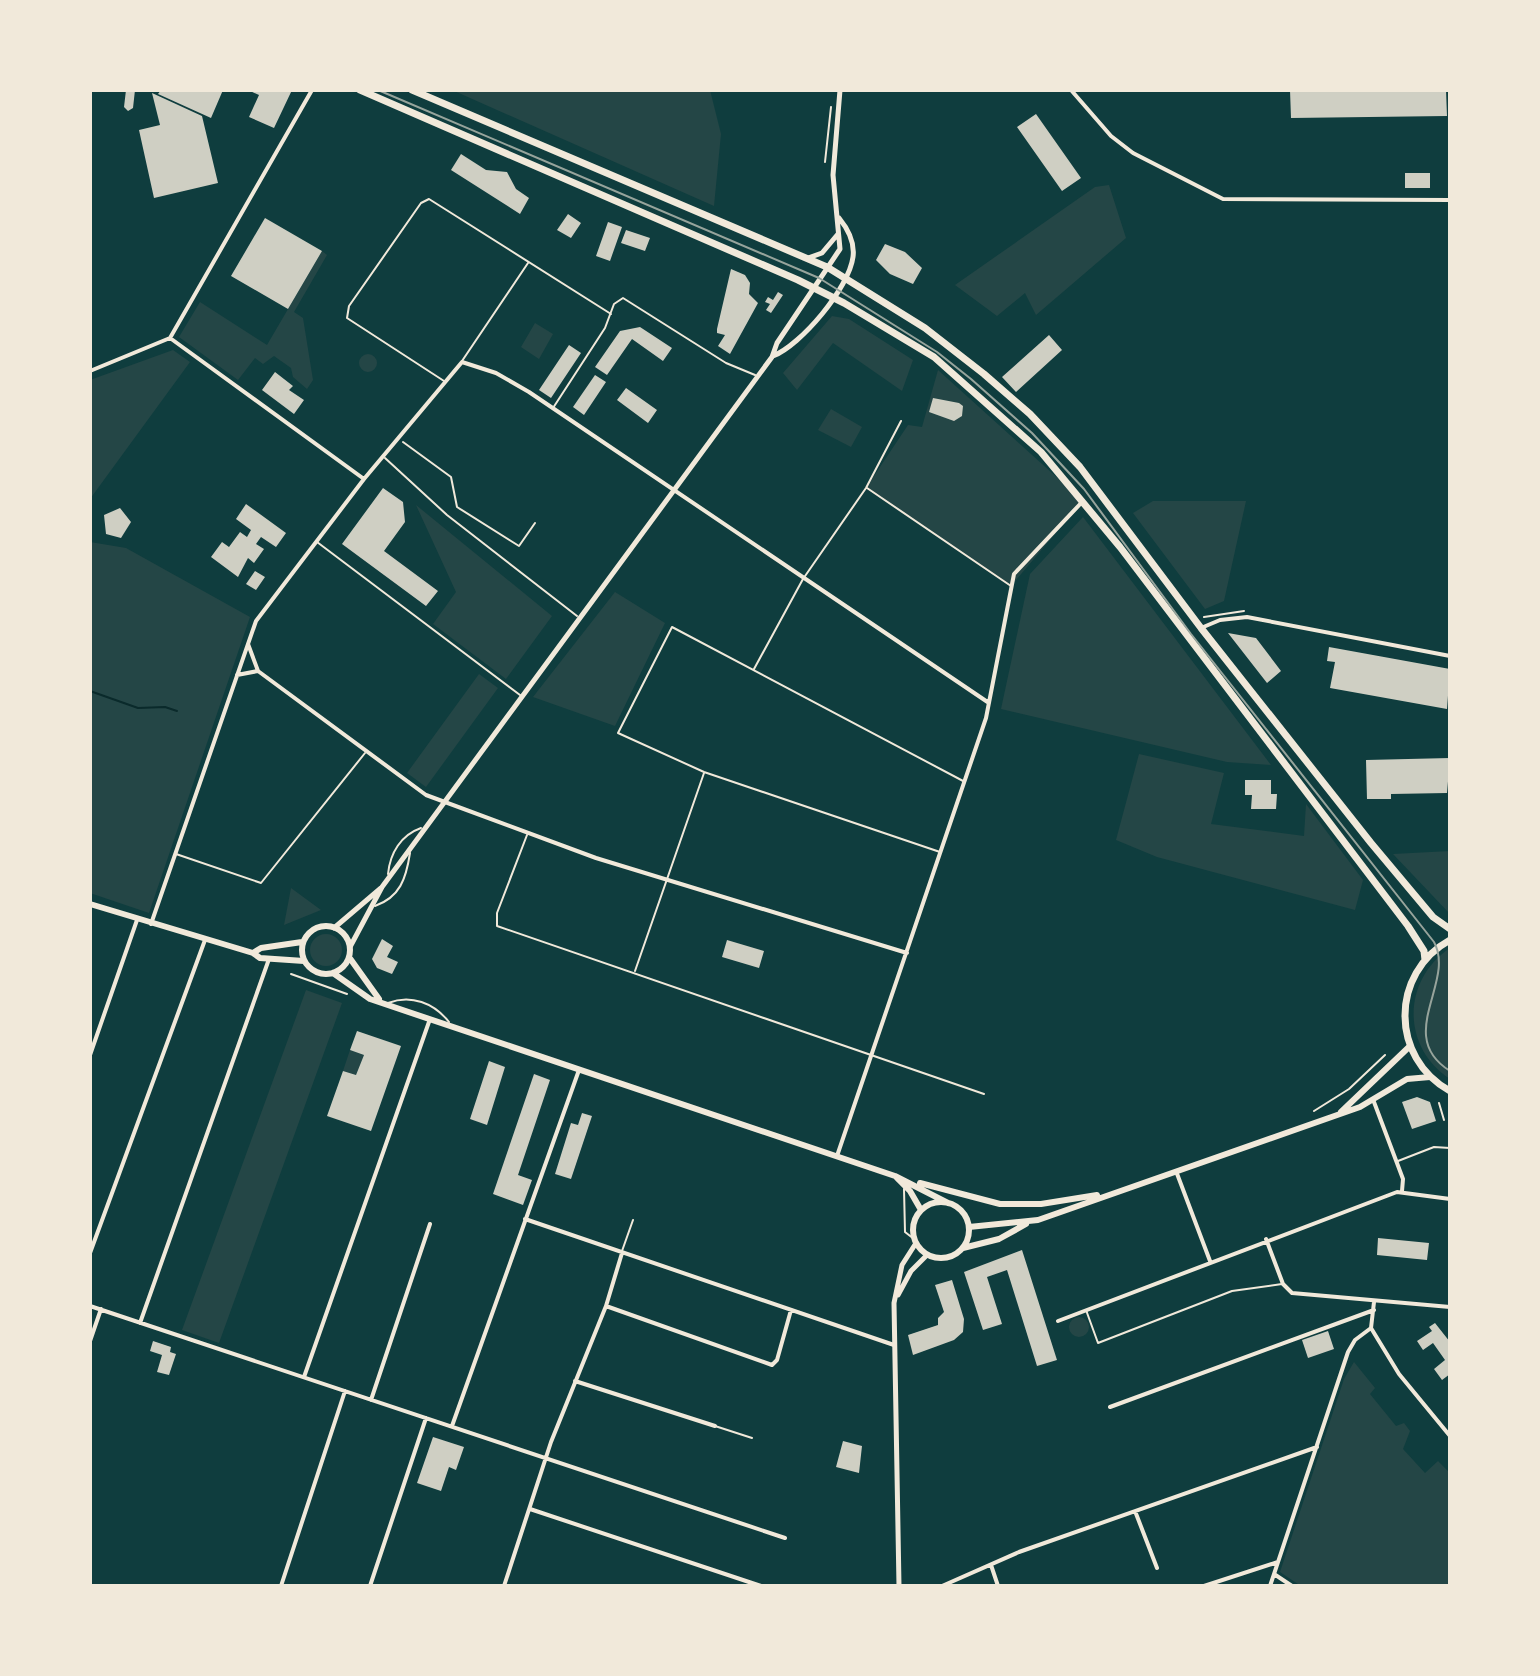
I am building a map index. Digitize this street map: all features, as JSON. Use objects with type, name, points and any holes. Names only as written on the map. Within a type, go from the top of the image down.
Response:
[{"type":"main road","points":[[360,90],[813,287],[949,369],[1041,452],[1083,501],[1408,926],[1424,951],[1425,960]]},
{"type":"main road","points":[[412,90],[733,230],[808,258],[847,277],[925,328],[1030,414],[1110,503],[1201,628],[1371,843],[1433,917],[1450,929]]},
{"type":"main road","points":[[90,904],[269,959],[304,961],[320,974],[341,970],[350,947],[345,935],[334,928],[319,927],[302,942],[261,948],[253,953]]},
{"type":"main road","points":[[1450,940],[1425,960],[1411,980],[1405,1003],[1410,1046],[1430,1077],[1450,1091]]},
{"type":"main road","points":[[302,942],[304,961]]},
{"type":"main road","points":[[349,956],[379,999]]},
{"type":"main road","points":[[333,973],[370,999],[379,999],[452,1027],[899,1179],[962,1211],[969,1227],[963,1248]]},
{"type":"main road","points":[[1341,1112],[1410,1046]]},
{"type":"main road","points":[[948,1203],[929,1204],[915,1219],[915,1241],[927,1255],[949,1257],[963,1248],[999,1239],[1026,1224],[1374,1102],[1407,1079],[1430,1077]]},
{"type":"main road","points":[[899,1179],[1000,1204],[1041,1204],[1109,1194]]},
{"type":"main road","points":[[899,1179],[921,1210]]},
{"type":"main road","points":[[969,1227],[1026,1224]]},
{"type":"street","points":[[90,371],[170,338],[312,90]]},
{"type":"street","points":[[350,947],[382,887],[772,357],[777,343],[840,249],[833,175],[840,90]]},
{"type":"street","points":[[1071,90],[1111,136],[1133,153],[1223,199],[1450,200]]},
{"type":"street","points":[[772,357],[789,350],[847,277],[853,249],[846,227],[838,217]]},
{"type":"street","points":[[808,258],[822,253],[839,233]]},
{"type":"street","points":[[170,338],[364,479]]},
{"type":"street","points":[[151,924],[256,621],[364,479],[462,362],[496,373],[553,409],[989,703]]},
{"type":"street","points":[[837,1156],[965,782],[989,703],[1014,574],[1083,501]]},
{"type":"street","points":[[1201,628],[1220,620],[1247,617],[1450,656]]},
{"type":"street","points":[[248,642],[258,671],[365,753],[426,795],[461,806],[527,835],[666,881],[907,953]]},
{"type":"street","points":[[237,675],[258,671]]},
{"type":"street","points":[[334,928],[382,887]]},
{"type":"street","points":[[90,1055],[137,920]]},
{"type":"street","points":[[90,1253],[205,940]]},
{"type":"street","points":[[140,1323],[269,959]]},
{"type":"street","points":[[304,1377],[430,1019]]},
{"type":"street","points":[[452,1426],[579,1070]]},
{"type":"street","points":[[1374,1102],[1397,1161],[1402,1191]]},
{"type":"street","points":[[1176,1171],[1210,1261]]},
{"type":"street","points":[[1058,1321],[1266,1239],[1402,1191],[1450,1199]]},
{"type":"street","points":[[525,1219],[896,1346]]},
{"type":"street","points":[[371,1400],[430,1224]]},
{"type":"street","points":[[1266,1239],[1283,1284],[1300,1296],[1450,1307]]},
{"type":"street","points":[[899,1586],[894,1303],[902,1265],[915,1241]]},
{"type":"street","points":[[504,1586],[575,1381],[606,1306],[622,1252]]},
{"type":"street","points":[[894,1303],[911,1271],[927,1255]]},
{"type":"street","points":[[1374,1302],[1371,1328],[1399,1374],[1449,1434]]},
{"type":"street","points":[[90,1306],[785,1538]]},
{"type":"street","points":[[606,1306],[772,1365],[777,1360],[791,1310]]},
{"type":"street","points":[[90,1341],[101,1309]]},
{"type":"street","points":[[1110,1407],[1374,1310]]},
{"type":"street","points":[[1270,1586],[1348,1352],[1355,1340],[1371,1328]]},
{"type":"street","points":[[575,1381],[715,1426]]},
{"type":"street","points":[[281,1586],[345,1391]]},
{"type":"street","points":[[370,1586],[426,1418]]},
{"type":"street","points":[[942,1586],[1135,1511],[1317,1447]]},
{"type":"street","points":[[530,1509],[761,1586]]},
{"type":"street","points":[[1135,1511],[1157,1568]]},
{"type":"street","points":[[1204,1586],[1278,1562]]},
{"type":"street","points":[[991,1565],[998,1586]]},
{"type":"street","points":[[1274,1574],[1292,1586]]},
{"type":"lane","points":[[444,381],[347,318],[349,306],[421,203],[434,201],[611,314]]},
{"type":"lane","points":[[462,362],[529,263]]},
{"type":"lane","points":[[553,409],[618,299],[626,298],[726,363],[758,376]]},
{"type":"lane","points":[[753,670],[803,579],[866,488],[901,421]]},
{"type":"lane","points":[[383,457],[447,515],[578,617]]},
{"type":"lane","points":[[866,488],[1011,586]]},
{"type":"lane","points":[[316,541],[521,696]]},
{"type":"lane","points":[[941,853],[704,772],[618,733],[672,627],[965,782]]},
{"type":"lane","points":[[174,854],[261,883],[365,753]]},
{"type":"lane","points":[[634,973],[704,772]]},
{"type":"lane","points":[[387,881],[389,858],[408,833],[426,827]]},
{"type":"lane","points":[[527,835],[497,913],[497,926],[984,1094]]},
{"type":"lane","points":[[374,907],[392,900],[407,877],[411,849]]},
{"type":"lane","points":[[387,1003],[401,998],[421,1003],[437,1009],[452,1027]]},
{"type":"lane","points":[[1397,1161],[1434,1147],[1450,1148]]},
{"type":"lane","points":[[899,1179],[905,1232],[915,1241]]},
{"type":"lane","points":[[622,1252],[633,1220]]},
{"type":"lane","points":[[1086,1310],[1098,1343],[1232,1291],[1283,1284]]},
{"type":"lane","points":[[715,1426],[752,1438]]},
{"type":"path","points":[[825,162],[832,104]]},
{"type":"path","points":[[398,438],[451,477],[457,507],[519,546],[535,523]]},
{"type":"path","points":[[291,974],[347,994]]},
{"type":"path","points":[[1314,1111],[1349,1089],[1385,1055]]},
{"type":"path","points":[[1439,1103],[1444,1120]]},
{"type":"shaded area","points":[[452,90],[710,90],[721,134],[714,206]]},
{"type":"shaded area","points":[[1109,185],[1126,238],[1036,315],[1025,293],[997,316],[955,285],[1095,187]]},
{"type":"shaded area","points":[[322,251],[327,255],[294,312],[303,318],[313,380],[307,389],[293,377],[291,368],[274,356],[263,364],[255,358],[238,380],[179,337],[200,302],[267,345]]},
{"type":"shaded area","points":[[832,316],[849,319],[913,360],[902,391],[833,343],[797,390],[783,373]]},
{"type":"shaded area","points":[[535,323],[553,334],[539,359],[521,347]]},
{"type":"shaded area","points":[[173,350],[190,362],[90,499],[90,380]]},
{"type":"shaded area","points":[[368,354],[377,363],[368,372],[359,363]]},
{"type":"shaded area","points":[[938,370],[1083,501],[1011,586],[866,488],[908,425],[922,427]]},
{"type":"shaded area","points":[[831,409],[862,427],[851,447],[818,430]]},
{"type":"shaded area","points":[[1153,501],[1246,501],[1224,601],[1205,609],[1133,513]]},
{"type":"shaded area","points":[[416,505],[552,616],[506,679],[433,624],[456,592]]},
{"type":"shaded area","points":[[1083,517],[1271,765],[1227,762],[1001,709],[1030,574]]},
{"type":"shaded area","points":[[90,542],[126,548],[250,617],[149,913],[90,893]]},
{"type":"shaded area","points":[[615,592],[665,623],[615,726],[533,697]]},
{"type":"shaded area","points":[[479,674],[498,688],[426,787],[407,773]]},
{"type":"shaded area","points":[[1139,754],[1224,773],[1211,824],[1304,836],[1306,804],[1363,880],[1355,910],[1157,857],[1116,840]]},
{"type":"shaded area","points":[[1450,851],[1450,914],[1393,854]]},
{"type":"shaded area","points":[[291,888],[321,910],[284,925]]},
{"type":"shaded area","points":[[326,934],[337,939],[342,950],[337,961],[326,966],[315,961],[310,950],[315,939]]},
{"type":"shaded area","points":[[1450,948],[1450,1079],[1423,1050],[1416,1032],[1414,1014],[1416,995],[1423,977]]},
{"type":"shaded area","points":[[306,990],[342,1003],[219,1343],[182,1330]]},
{"type":"shaded area","points":[[350,1050],[364,1055],[356,1075],[343,1071]]},
{"type":"shaded area","points":[[1079,1317],[1086,1320],[1089,1327],[1086,1334],[1079,1337],[1072,1334],[1069,1327],[1072,1320]]},
{"type":"shaded area","points":[[1354,1362],[1375,1388],[1370,1394],[1396,1426],[1404,1423],[1410,1431],[1403,1449],[1425,1473],[1438,1461],[1450,1473],[1450,1586],[1301,1586],[1280,1572],[1344,1379]]},
{"type":"building","points":[[126,90],[135,90],[133,108],[128,111],[124,107]]},
{"type":"building","points":[[161,90],[223,90],[211,118],[158,94]]},
{"type":"building","points":[[248,90],[292,90],[274,128],[249,117],[259,95]]},
{"type":"building","points":[[1290,90],[1446,90],[1447,116],[1291,118]]},
{"type":"building","points":[[152,93],[202,116],[218,183],[154,198],[139,130],[160,125]]},
{"type":"building","points":[[1036,114],[1081,178],[1062,191],[1017,127]]},
{"type":"building","points":[[461,154],[486,170],[507,172],[516,189],[529,198],[520,214],[451,170]]},
{"type":"building","points":[[1405,173],[1430,173],[1430,188],[1405,188]]},
{"type":"building","points":[[568,214],[581,223],[571,238],[557,230]]},
{"type":"building","points":[[265,218],[322,251],[288,309],[231,276]]},
{"type":"building","points":[[608,222],[622,227],[610,261],[596,256]]},
{"type":"building","points":[[626,230],[650,238],[645,251],[621,243]]},
{"type":"building","points":[[885,244],[905,252],[922,268],[913,284],[890,274],[876,260]]},
{"type":"building","points":[[731,269],[745,275],[750,283],[749,294],[758,303],[730,354],[718,346],[725,335],[717,333],[717,329]]},
{"type":"building","points":[[778,292],[783,295],[771,313],[766,310],[770,304],[765,302],[768,297],[773,300]]},
{"type":"building","points":[[640,327],[672,348],[663,361],[632,339],[607,375],[595,367],[620,331]]},
{"type":"building","points":[[1049,335],[1062,350],[1016,392],[1002,377]]},
{"type":"building","points":[[569,345],[581,353],[551,398],[539,390]]},
{"type":"building","points":[[275,372],[293,386],[289,390],[304,400],[294,414],[262,390]]},
{"type":"building","points":[[595,375],[606,382],[584,415],[573,407]]},
{"type":"building","points":[[626,388],[657,410],[648,423],[617,400]]},
{"type":"building","points":[[933,398],[959,403],[963,406],[962,416],[954,421],[929,412]]},
{"type":"building","points":[[383,488],[403,502],[405,522],[384,551],[438,591],[426,606],[342,544]]},
{"type":"building","points":[[246,504],[286,533],[276,547],[261,537],[256,544],[264,549],[254,563],[248,558],[238,577],[211,557],[222,542],[229,547],[240,532],[247,537],[251,530],[236,519]]},
{"type":"building","points":[[120,508],[131,522],[121,538],[106,534],[104,515]]},
{"type":"building","points":[[255,571],[265,577],[256,590],[246,584]]},
{"type":"building","points":[[1228,633],[1256,638],[1281,671],[1267,683]]},
{"type":"building","points":[[1329,647],[1450,669],[1447,709],[1330,688],[1335,662],[1327,661]]},
{"type":"building","points":[[1450,758],[1447,793],[1391,794],[1391,799],[1367,799],[1366,760]]},
{"type":"building","points":[[1245,780],[1271,780],[1271,794],[1277,794],[1276,809],[1251,809],[1252,795],[1245,795]]},
{"type":"building","points":[[382,939],[393,946],[387,957],[398,962],[392,974],[377,968],[372,959]]},
{"type":"building","points":[[727,940],[764,951],[759,968],[722,957]]},
{"type":"building","points":[[357,1031],[401,1046],[371,1131],[327,1116],[343,1071],[356,1075],[364,1055],[350,1050]]},
{"type":"building","points":[[489,1061],[505,1067],[487,1125],[470,1119]]},
{"type":"building","points":[[534,1074],[550,1080],[518,1175],[532,1180],[523,1205],[493,1194]]},
{"type":"building","points":[[1417,1097],[1430,1102],[1436,1121],[1412,1129],[1402,1102]]},
{"type":"building","points":[[582,1113],[592,1116],[571,1179],[555,1174],[571,1123],[578,1125]]},
{"type":"building","points":[[1378,1238],[1429,1243],[1427,1260],[1377,1255]]},
{"type":"building","points":[[1022,1250],[1057,1360],[1037,1366],[1007,1270],[987,1277],[1002,1324],[983,1330],[964,1272]]},
{"type":"building","points":[[952,1280],[964,1319],[963,1332],[954,1340],[913,1355],[908,1335],[938,1325],[938,1318],[944,1312],[935,1285]]},
{"type":"building","points":[[1435,1323],[1450,1342],[1450,1374],[1442,1380],[1434,1369],[1445,1360],[1433,1343],[1423,1350],[1417,1341],[1432,1331],[1429,1327]]},
{"type":"building","points":[[1328,1331],[1334,1349],[1308,1358],[1302,1340]]},
{"type":"building","points":[[153,1341],[171,1347],[170,1352],[176,1354],[169,1375],[157,1372],[162,1355],[150,1351]]},
{"type":"building","points":[[433,1437],[464,1447],[456,1470],[449,1467],[441,1491],[417,1483]]},
{"type":"building","points":[[843,1441],[862,1446],[859,1473],[836,1467]]},
{"type":"waterway","points":[[90,691],[138,708],[165,707],[177,711]]},
{"type":"tram line","points":[[378,90],[819,278],[937,352],[1032,433],[1084,489],[1191,634],[1434,942],[1439,958],[1438,974],[1426,1025],[1427,1042],[1434,1057],[1450,1071]]}]
